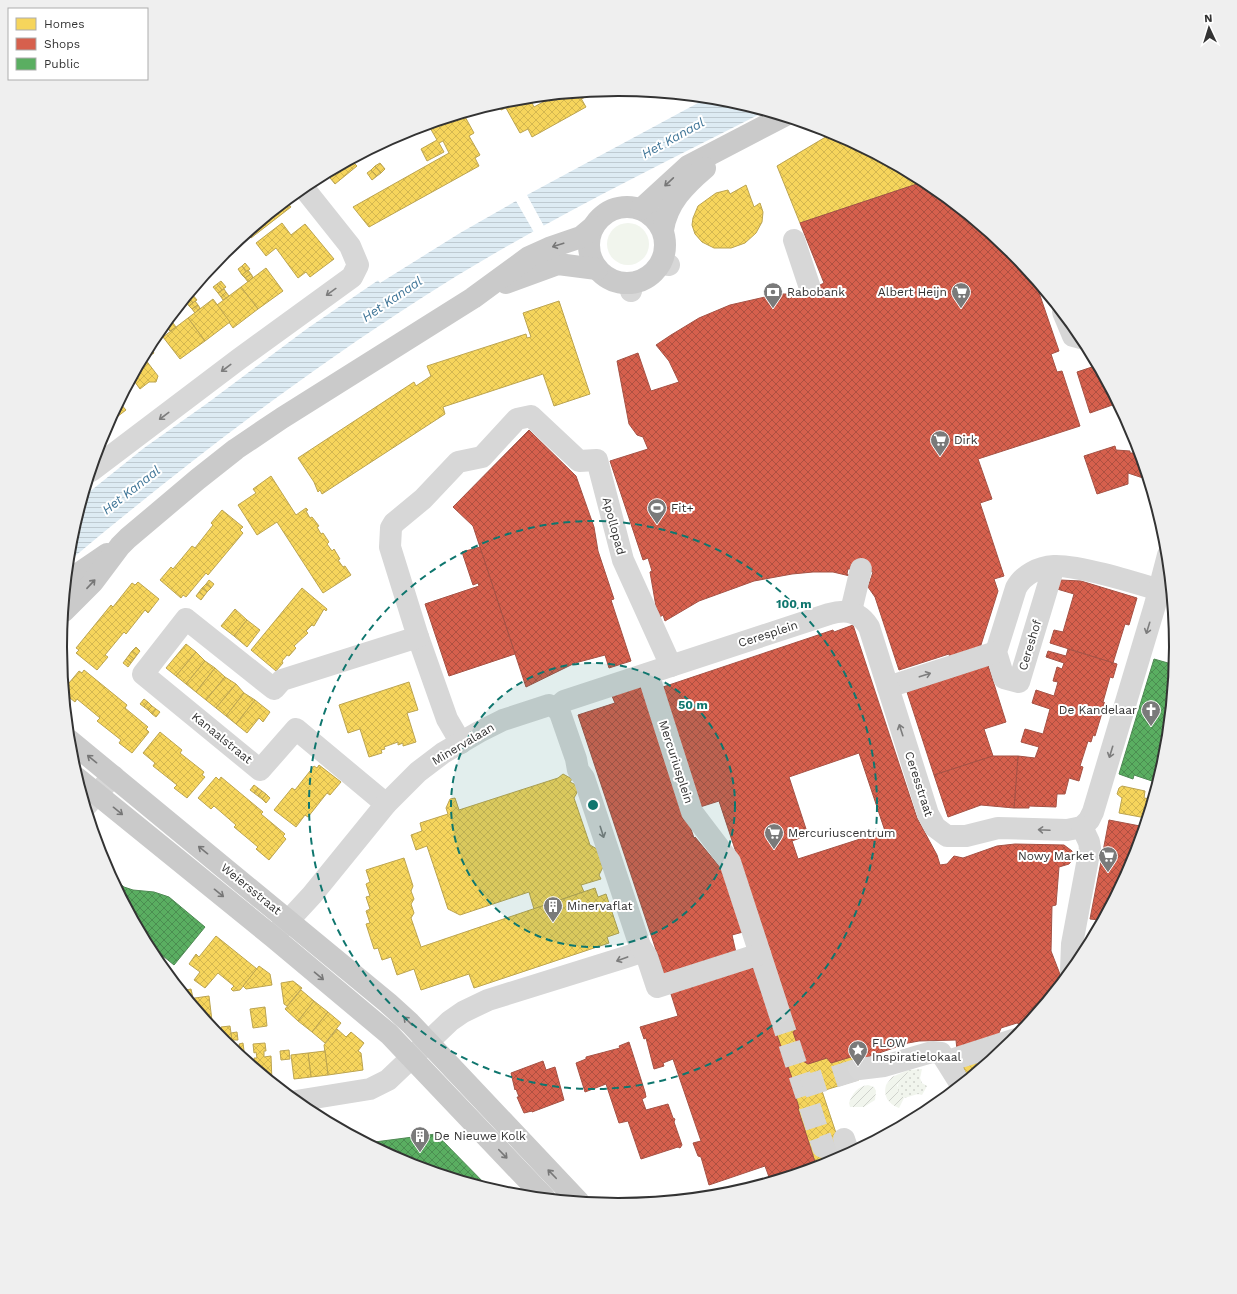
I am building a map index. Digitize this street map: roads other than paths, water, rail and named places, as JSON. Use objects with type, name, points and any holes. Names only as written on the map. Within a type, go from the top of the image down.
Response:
[{"type":"main road","points":[[641,209],[688,166],[778,119]]},
{"type":"main road","points":[[663,230],[665,216],[675,199],[694,177],[738,140]]},
{"type":"main road","points":[[630,206],[641,209],[650,213],[658,221],[663,230],[666,240],[666,263],[649,277],[630,287],[606,277],[597,269],[591,260],[589,238],[599,218],[608,211],[618,207],[630,206]]},
{"type":"main road","points":[[72,578],[120,546],[198,479],[236,449],[282,418],[478,294],[529,257],[549,248],[581,237],[593,228]]},
{"type":"main road","points":[[478,294],[558,264],[597,269]]},
{"type":"main road","points":[[68,606],[93,582],[120,546]]},
{"type":"main road","name":"Weiersstraat","points":[[77,746],[388,1003],[574,1196]]},
{"type":"main road","name":"Weiersstraat","points":[[92,800],[273,937],[384,1030],[540,1193]]},
{"type":"street","points":[[98,466],[239,358],[352,277],[358,265],[350,246],[307,192]]},
{"type":"street","points":[[794,240],[809,285]]},
{"type":"street","name":"Apollopad","points":[[418,637],[390,547],[391,528],[394,523],[423,499],[458,462],[482,457],[517,419],[531,416],[579,461],[597,460],[623,560],[671,666]]},
{"type":"street","points":[[861,569],[851,611],[863,618],[869,627],[888,680],[888,687],[996,652],[1016,588],[1020,579],[1028,573],[1054,566],[1084,570],[1159,590]]},
{"type":"street","name":"Cereshof","points":[[996,652],[1004,678],[1019,682],[1054,566]]},
{"type":"street","points":[[1071,961],[1072,944],[1090,848],[1089,842],[1082,827],[1089,820],[1093,812],[1164,570]]},
{"type":"street","name":"Ceresplein","points":[[648,674],[829,614],[851,611]]},
{"type":"street","name":"Kanaalstraat","points":[[386,804],[296,729],[260,770],[143,674],[186,619],[274,689],[282,680],[418,637]]},
{"type":"street","points":[[418,637],[447,719],[461,742]]},
{"type":"street","name":"Minervalaan","points":[[273,937],[312,895],[386,804],[418,772],[461,742],[503,720],[549,705],[556,708],[564,701],[648,674]]},
{"type":"street","name":"Mercuriusplein","points":[[648,674],[692,812],[730,862],[778,1012]]},
{"type":"street","name":"Ceresstraat","points":[[888,687],[928,814],[935,827],[940,832],[947,836],[956,837],[998,828],[1067,830],[1082,827]]},
{"type":"street","points":[[556,708],[563,719],[578,770],[584,778],[640,946],[647,957],[657,987],[760,954]]},
{"type":"street","points":[[92,800],[113,776]]},
{"type":"street","points":[[303,1100],[370,1089],[388,1080],[450,1021],[463,1012],[475,1006],[569,974],[580,972],[635,954],[640,946]]},
{"type":"street","points":[[948,1062],[1000,1044]]},
{"type":"street","points":[[859,1069],[884,1066],[932,1052],[941,1053],[959,1081]]},
{"type":"water","name":"Het Kanaal","points":[[696,101],[760,114],[590,200],[504,248],[420,299],[374,329],[284,392],[196,458],[75,556],[90,492],[144,448],[209,402],[308,328],[377,281],[475,222]]},
{"type":"tunnel","points":[[779,1012],[823,1147],[844,1139]]},
{"type":"tunnel","points":[[803,1087],[859,1069]]},
{"type":"place","name":"Rabobank","points":[[773,309]]},
{"type":"place","name":"Albert Heijn","points":[[961,309]]},
{"type":"place","name":"Dirk","points":[[940,457]]},
{"type":"place","name":"Fit+","points":[[657,525]]},
{"type":"place","name":"De Kandelaar","points":[[1151,727]]},
{"type":"place","name":"Mercuriuscentrum","points":[[774,850]]},
{"type":"place","name":"Nowy Market","points":[[1108,873]]},
{"type":"place","name":"Minervaflat","points":[[553,923]]},
{"type":"place","name":"FLOW Inspiratielokaal","points":[[858,1067]]},
{"type":"place","name":"De Nieuwe Kolk","points":[[420,1153]]}]
